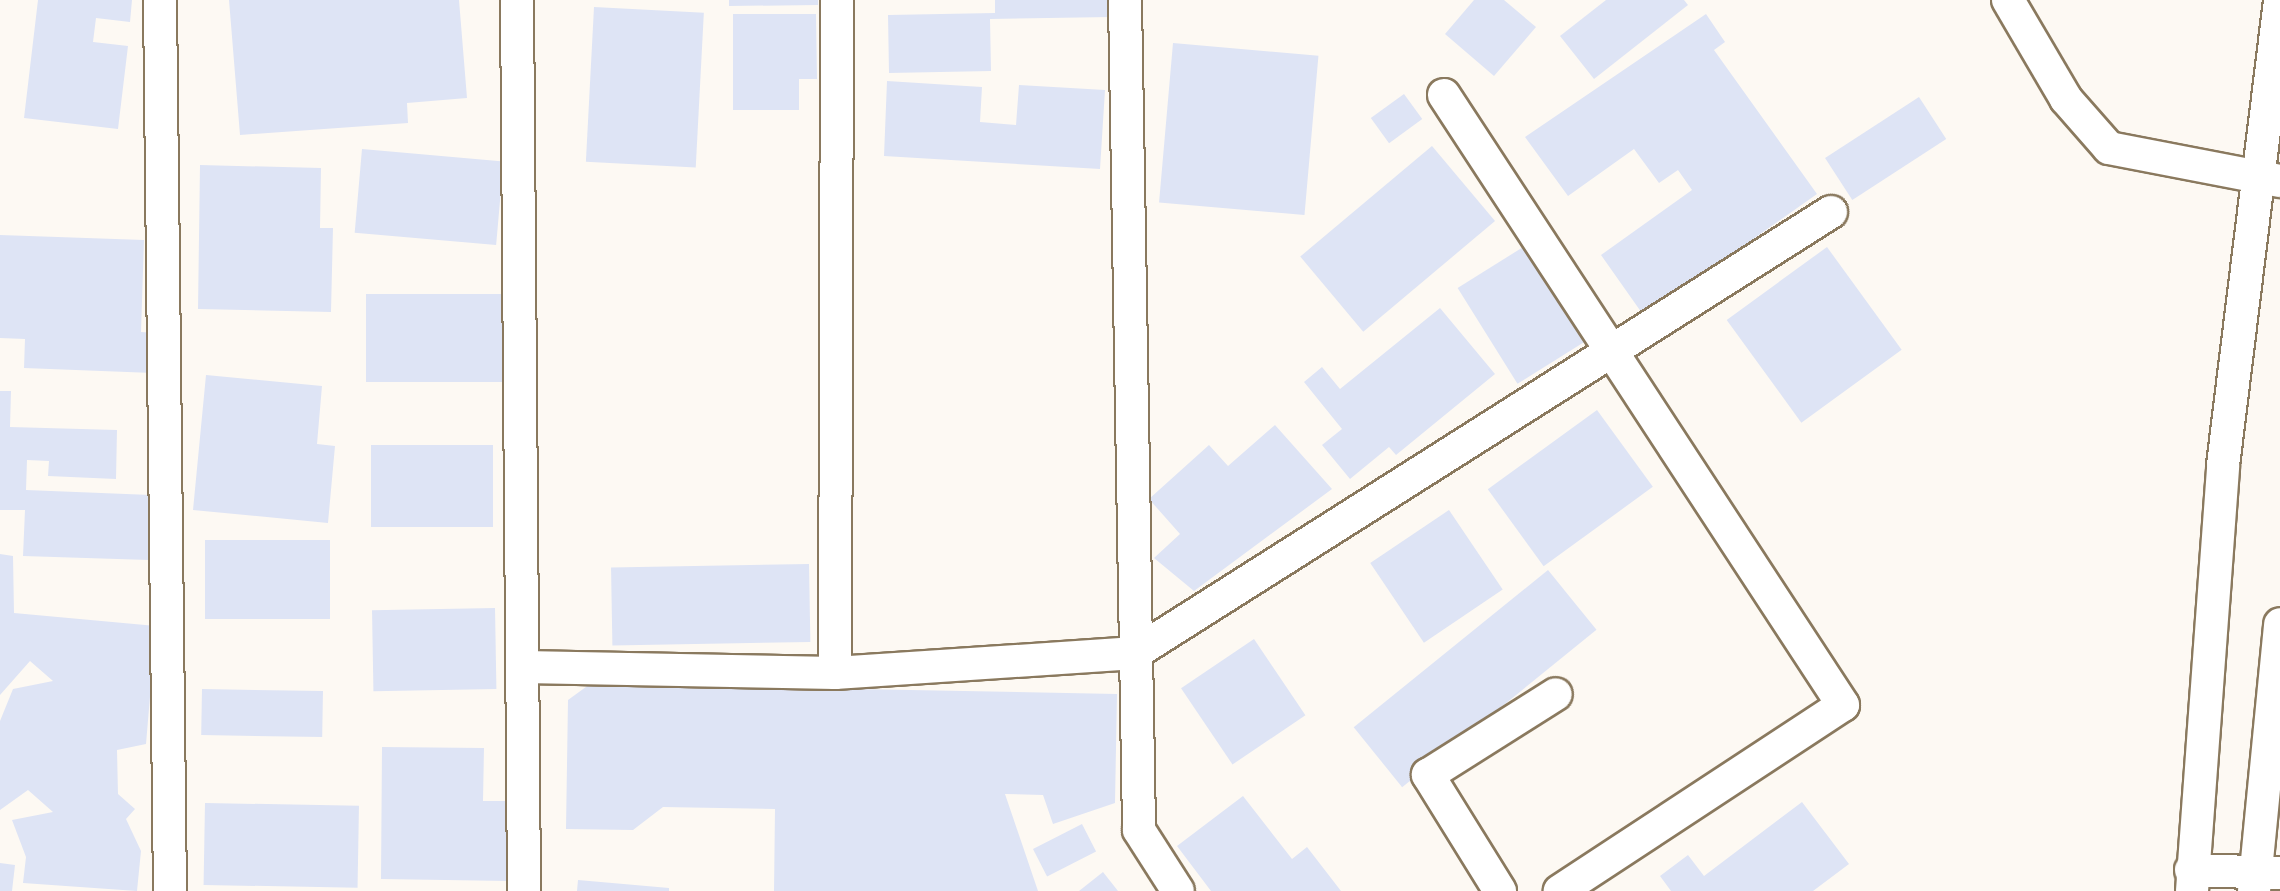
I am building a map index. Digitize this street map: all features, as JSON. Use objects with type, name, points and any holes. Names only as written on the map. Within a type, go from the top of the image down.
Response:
[{"type":"street","points":[[160,0],[170,891]]},
{"type":"street","points":[[517,0],[524,891]]},
{"type":"street","points":[[836,673],[838,0]]},
{"type":"street","points":[[1125,0],[1140,830],[1178,891]]},
{"type":"street","points":[[2008,0],[2066,98],[2109,148],[2269,180]]},
{"type":"street","points":[[2280,0],[2269,180],[2222,465],[2192,881],[2263,879],[2280,624]]},
{"type":"street","points":[[1444,95],[1843,705],[1560,891]]},
{"type":"street","points":[[524,667],[836,673],[1135,653],[1615,355],[1831,212]]},
{"type":"street","points":[[1500,891],[1428,775],[1556,694]]},
{"type":"building","points":[[38,0],[132,0],[130,22],[96,18],[93,42],[128,46],[118,129],[24,118]]},
{"type":"building","points":[[229,0],[459,0],[467,98],[407,103],[408,123],[240,135]]},
{"type":"building","points":[[729,0],[818,0],[818,5],[729,6]]},
{"type":"building","points":[[995,0],[1111,0],[1111,17],[990,19],[991,71],[889,73],[888,15],[995,13]]},
{"type":"building","points":[[1474,0],[1504,0],[1536,27],[1494,76],[1445,34]]},
{"type":"building","points":[[1606,0],[1684,0],[1688,5],[1594,79],[1560,36]]},
{"type":"building","points":[[594,7],[704,13],[696,168],[586,162]]},
{"type":"building","points":[[733,14],[816,14],[817,79],[799,79],[799,110],[733,110]]},
{"type":"building","points":[[1706,14],[1725,42],[1714,50],[1817,194],[1644,316],[1601,255],[1692,190],[1678,170],[1659,183],[1634,149],[1568,196],[1525,137]]},
{"type":"building","points":[[1173,43],[1318,56],[1304,215],[1159,202]]},
{"type":"building","points":[[887,81],[982,87],[980,122],[1016,125],[1019,85],[1105,90],[1100,169],[884,156]]},
{"type":"building","points":[[1404,94],[1422,119],[1389,143],[1371,118]]},
{"type":"building","points":[[1919,97],[1946,139],[1852,200],[1825,158]]},
{"type":"building","points":[[1432,146],[1495,221],[1363,332],[1300,257]]},
{"type":"building","points":[[362,149],[503,161],[496,245],[355,233]]},
{"type":"building","points":[[200,165],[321,168],[320,228],[333,228],[331,312],[198,309]]},
{"type":"building","points":[[0,235],[144,240],[141,332],[155,333],[153,373],[24,368],[25,339],[0,338]]},
{"type":"building","points":[[1528,244],[1588,340],[1517,384],[1458,288]]},
{"type":"building","points":[[1827,247],[1902,350],[1801,423],[1727,320]]},
{"type":"building","points":[[366,294],[504,294],[504,382],[366,382]]},
{"type":"building","points":[[1440,308],[1495,374],[1396,455],[1389,447],[1350,479],[1322,445],[1342,429],[1304,382],[1322,367],[1340,389]]},
{"type":"building","points":[[206,375],[322,386],[317,444],[335,446],[328,523],[193,510]]},
{"type":"building","points":[[0,391],[11,391],[10,427],[117,430],[116,479],[48,476],[49,461],[27,460],[26,490],[151,495],[149,560],[23,556],[25,510],[0,510]]},
{"type":"building","points":[[1597,410],[1653,487],[1544,566],[1488,489]]},
{"type":"building","points":[[1275,425],[1332,489],[1194,591],[1154,558],[1180,534],[1149,499],[1209,445],[1228,466]]},
{"type":"building","points":[[371,445],[493,445],[493,527],[371,527]]},
{"type":"building","points":[[1449,510],[1503,590],[1424,643],[1370,563]]},
{"type":"building","points":[[205,540],[330,540],[330,619],[205,619]]},
{"type":"building","points":[[0,554],[13,556],[14,613],[156,626],[146,744],[117,750],[118,794],[135,809],[126,819],[141,851],[137,891],[23,883],[26,857],[12,820],[53,812],[28,790],[0,810],[0,721],[13,689],[53,681],[30,661],[0,695]]},
{"type":"building","points":[[809,564],[810,642],[612,645],[611,567]]},
{"type":"building","points":[[1548,570],[1596,630],[1402,787],[1354,727]]},
{"type":"building","points":[[495,608],[496,689],[373,691],[372,610]]},
{"type":"building","points":[[1254,639],[1305,715],[1232,764],[1181,688]]},
{"type":"building","points":[[590,684],[1117,694],[1115,803],[1053,824],[1043,795],[1005,794],[1038,891],[774,891],[775,809],[663,807],[633,830],[566,829],[568,700]]},
{"type":"building","points":[[202,689],[323,691],[322,737],[201,735]]},
{"type":"building","points":[[382,747],[484,748],[483,801],[510,801],[509,881],[381,879]]},
{"type":"building","points":[[1243,796],[1292,859],[1307,847],[1341,891],[1211,891],[1177,846]]},
{"type":"building","points":[[1802,802],[1849,864],[1813,891],[1671,891],[1660,876],[1688,855],[1704,876]]},
{"type":"building","points":[[205,803],[359,806],[358,888],[204,885]]},
{"type":"building","points":[[1082,824],[1096,852],[1047,877],[1033,849]]},
{"type":"building","points":[[0,863],[15,865],[12,891],[0,891]]},
{"type":"building","points":[[1103,872],[1118,891],[1079,891]]},
{"type":"building","points":[[578,880],[669,888],[669,891],[577,891]]}]
